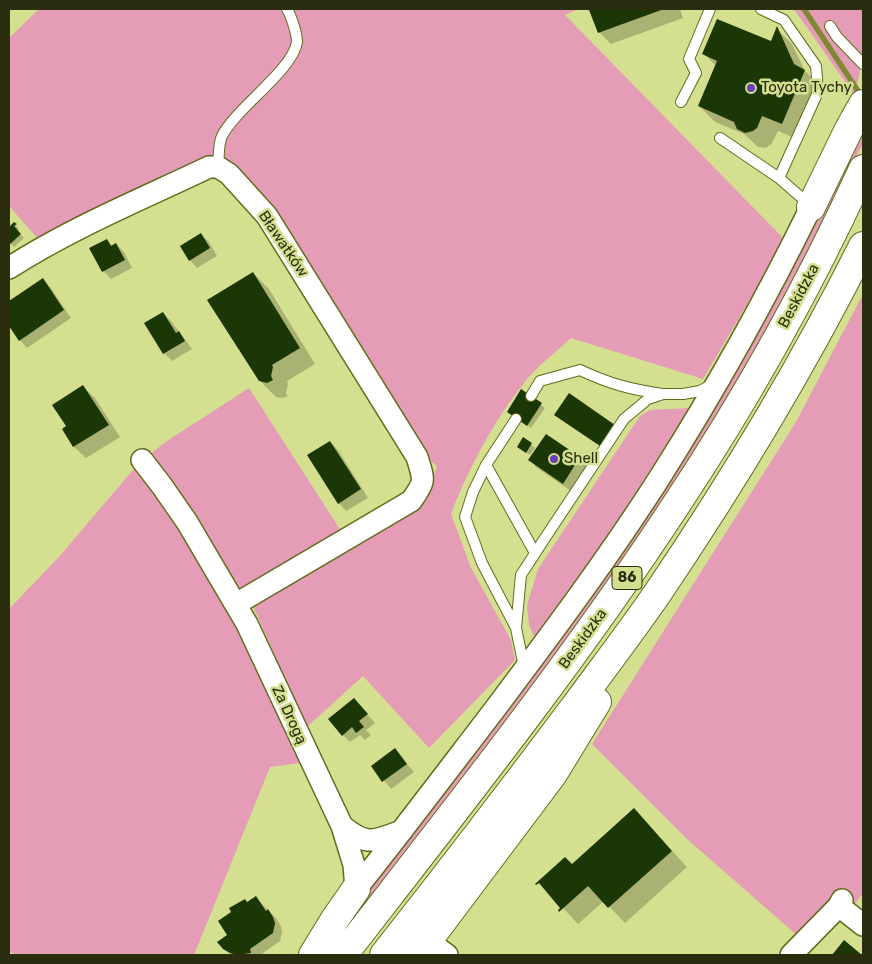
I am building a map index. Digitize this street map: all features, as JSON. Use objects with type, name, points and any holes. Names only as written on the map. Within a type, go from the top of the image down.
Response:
[{"type":"main road","points":[[811,207],[848,129],[863,104]]},
{"type":"main road","name":"Beskidzka","points":[[342,955],[517,730],[628,577],[677,504],[722,432],[782,328],[816,265],[863,169]]},
{"type":"main road","name":"86","points":[[384,955],[538,755],[655,596],[704,524],[815,337],[863,246]]},
{"type":"main road","points":[[430,951],[553,774],[593,710],[655,596]]},
{"type":"main road","points":[[313,955],[356,889]]},
{"type":"street","points":[[9,268],[78,229],[209,167],[218,167]]},
{"type":"street","name":"Bławatków","points":[[218,167],[228,174],[267,216],[417,457],[423,479],[421,488],[411,501],[236,604]]},
{"type":"street","points":[[356,889],[402,831],[592,578],[659,479],[753,319],[784,263],[811,207]]},
{"type":"street","name":"Za Drogą","points":[[142,460],[187,522],[236,604],[342,826],[354,865],[356,889]]},
{"type":"street","points":[[342,826],[357,838],[373,841],[402,831]]},
{"type":"street","points":[[791,955],[840,903],[863,926]]},
{"type":"lane","points":[[218,167],[221,137],[242,110],[290,59],[297,41],[290,15],[286,9]]},
{"type":"lane","points":[[681,102],[696,74],[689,58],[710,9]]},
{"type":"lane","points":[[761,9],[784,20],[816,66],[818,92],[779,178]]},
{"type":"lane","points":[[830,26],[837,37],[863,64]]},
{"type":"lane","points":[[720,138],[779,178],[811,207]]},
{"type":"lane","points":[[531,396],[540,381],[580,370],[607,383],[633,390],[663,394],[700,391],[716,382]]},
{"type":"lane","points":[[516,628],[522,575],[624,420],[648,400],[663,394]]},
{"type":"lane","points":[[516,419],[486,465],[473,492],[465,517],[482,563],[516,628],[524,670]]},
{"type":"lane","points":[[486,465],[536,553]]},
{"type":"shaded area","points":[[39,9],[578,9],[565,15],[785,240],[703,379],[571,338],[535,371],[513,397],[483,446],[465,480],[451,514],[471,568],[511,640],[515,660],[429,748],[363,676],[307,727],[252,604],[425,499],[437,466],[432,462],[230,166],[40,241],[9,206],[9,38]]},
{"type":"shaded area","points":[[794,9],[863,9],[863,54],[855,96]]},
{"type":"shaded area","points":[[863,116],[863,143],[810,251],[751,358],[638,541],[494,739],[329,955],[336,929],[605,565]]},
{"type":"shaded area","points":[[863,294],[863,893],[843,920],[798,936],[686,838],[592,744],[796,422]]},
{"type":"shaded area","points":[[249,388],[343,534],[236,596],[145,458],[167,441]]},
{"type":"shaded area","points":[[689,408],[619,519],[535,639],[529,625],[527,605],[538,569],[640,416],[650,410]]},
{"type":"shaded area","points":[[139,463],[200,548],[307,762],[270,767],[194,955],[16,955],[9,951],[9,609],[58,558]]},
{"type":"building","points":[[664,9],[598,33],[589,10]]},
{"type":"building","name":"Toyota Tychy","points":[[717,19],[771,41],[777,26],[794,64],[805,70],[782,124],[762,116],[757,128],[745,133],[737,129],[734,122],[698,106],[717,61],[702,54]]},
{"type":"building","points":[[14,222],[17,224],[14,226],[21,234],[9,245],[9,227]]},
{"type":"building","points":[[201,233],[210,248],[189,261],[180,246]]},
{"type":"building","points":[[107,239],[111,246],[116,243],[125,260],[102,272],[89,248]]},
{"type":"building","points":[[253,272],[300,348],[272,365],[271,376],[273,380],[267,383],[259,381],[207,300]]},
{"type":"building","points":[[43,278],[64,310],[19,341],[9,326],[9,301]]},
{"type":"building","points":[[163,312],[176,333],[179,331],[185,341],[163,354],[144,323]]},
{"type":"building","points":[[83,385],[109,425],[73,447],[62,429],[66,426],[52,405]]},
{"type":"building","points":[[521,389],[542,403],[527,426],[507,412]]},
{"type":"building","points":[[569,393],[615,425],[600,446],[554,415]]},
{"type":"building","name":"Shell","points":[[546,434],[580,457],[563,484],[528,460]]},
{"type":"building","points":[[523,437],[532,443],[526,453],[517,447]]},
{"type":"building","points":[[330,441],[361,489],[338,504],[307,455]]},
{"type":"building","points":[[354,698],[368,714],[359,721],[364,727],[356,733],[352,727],[342,736],[328,719]]},
{"type":"building","points":[[395,748],[407,764],[382,782],[371,766]]},
{"type":"building","points":[[634,808],[672,851],[608,908],[588,886],[559,912],[560,908],[539,883],[535,884],[565,857],[572,864]]},
{"type":"building","points":[[256,896],[266,911],[268,909],[273,917],[275,923],[273,933],[250,949],[251,953],[237,955],[230,953],[217,942],[227,935],[218,921],[231,912],[229,908],[245,899],[247,902]]},
{"type":"building","points":[[844,940],[862,955],[832,955]]},
{"type":"waterway","points":[[804,9],[858,91]]},
{"type":"place","name":"Toyota Tychy","points":[[751,88]]},
{"type":"place","name":"Shell","points":[[554,459]]}]
